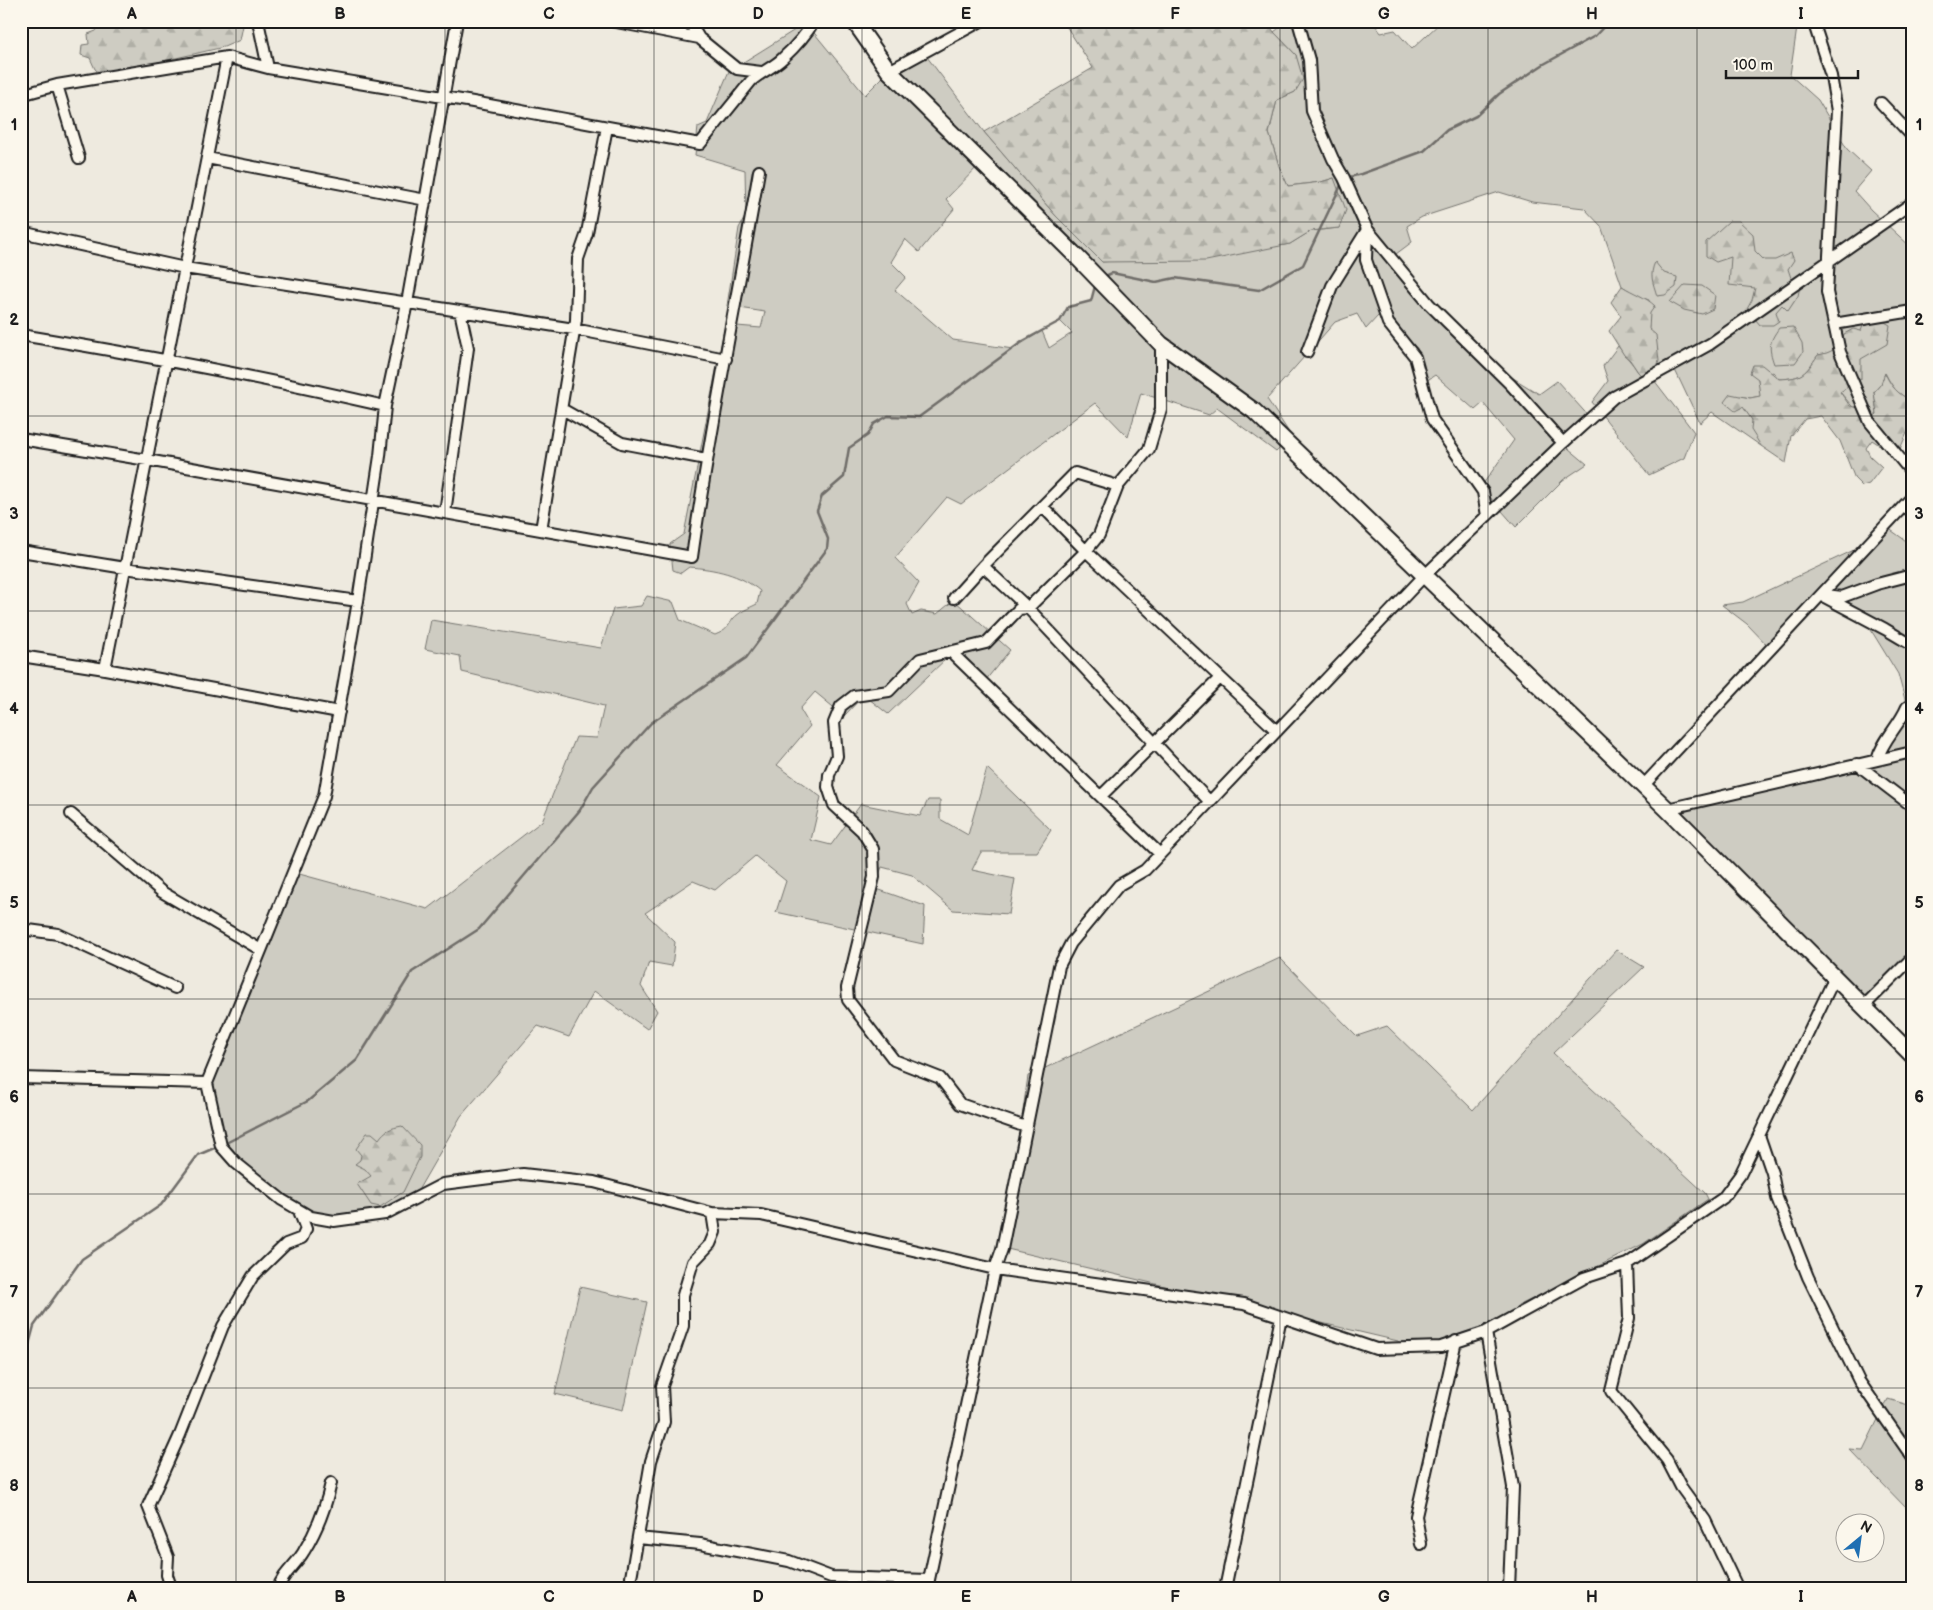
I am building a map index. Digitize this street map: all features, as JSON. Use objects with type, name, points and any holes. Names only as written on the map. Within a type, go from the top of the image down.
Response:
[{"type":"main road","points":[[854,21],[889,71],[1161,344],[1254,411],[1643,786],[1912,1055]]},
{"type":"street","points":[[258,21],[268,68]]},
{"type":"street","points":[[457,21],[407,303],[385,406],[358,601],[324,796],[207,1083],[221,1146],[236,1163],[282,1200],[312,1217],[334,1221],[385,1214],[443,1184],[523,1174],[594,1182],[712,1212],[761,1215],[995,1268],[1244,1304],[1376,1349],[1441,1347],[1486,1332],[1584,1278],[1627,1264],[1723,1198],[1740,1176],[1835,977]]},
{"type":"street","points":[[611,21],[699,38]]},
{"type":"street","points":[[689,21],[699,38],[737,69],[761,72]]},
{"type":"street","points":[[21,95],[57,85],[227,57],[268,68],[444,97],[700,144],[751,81],[761,72],[782,60],[807,33],[814,21]]},
{"type":"street","points":[[889,71],[981,21]]},
{"type":"street","points":[[1298,21],[1309,60],[1312,111],[1367,229],[1430,304],[1510,385],[1563,443]]},
{"type":"street","points":[[1814,21],[1831,76],[1837,111],[1828,261],[1828,292],[1840,352],[1870,422],[1912,473]]},
{"type":"street","points":[[105,669],[227,57]]},
{"type":"street","points":[[57,85],[79,158]]},
{"type":"street","points":[[1881,103],[1912,136]]},
{"type":"street","points":[[540,530],[576,320],[578,259],[587,233],[607,127]]},
{"type":"street","points":[[207,158],[426,200]]},
{"type":"street","points":[[21,439],[692,558],[706,459],[726,359],[759,171]]},
{"type":"street","points":[[638,1538],[700,1544],[789,1561],[830,1577],[928,1584],[995,1268],[1002,1249],[1059,966],[1071,943],[1119,885],[1145,870],[1424,576],[1614,397],[1710,344],[1912,203]]},
{"type":"street","points":[[1308,352],[1332,286],[1367,229]]},
{"type":"street","points":[[1367,229],[1366,260],[1388,324],[1415,357],[1432,419],[1483,492],[1487,516]]},
{"type":"street","points":[[21,232],[185,268],[574,329],[726,359]]},
{"type":"street","points":[[445,513],[468,348],[460,311]]},
{"type":"street","points":[[1834,324],[1912,311]]},
{"type":"street","points":[[21,335],[167,359],[318,390],[385,406]]},
{"type":"street","points":[[1026,1127],[960,1104],[940,1078],[894,1060],[848,1000],[847,988],[874,877],[873,849],[862,830],[834,805],[828,787],[837,756],[834,723],[841,706],[854,696],[889,691],[920,659],[986,644],[1019,609],[1028,608],[1086,551],[1099,535],[1118,486],[1149,449],[1161,409],[1161,344]]},
{"type":"street","points":[[562,409],[622,443],[706,459]]},
{"type":"street","points":[[954,598],[1075,473],[1118,486]]},
{"type":"street","points":[[1643,786],[1912,497]]},
{"type":"street","points":[[1042,506],[1086,551],[1277,731]]},
{"type":"street","points":[[21,550],[125,568],[358,601]]},
{"type":"street","points":[[983,566],[1028,608],[1210,802]]},
{"type":"street","points":[[1821,595],[1842,596],[1912,575]]},
{"type":"street","points":[[1821,595],[1912,645]]},
{"type":"street","points":[[951,652],[1160,854]]},
{"type":"street","points":[[21,656],[105,669],[339,712]]},
{"type":"street","points":[[1100,796],[1220,678]]},
{"type":"street","points":[[1877,760],[1880,750],[1901,721],[1907,707]]},
{"type":"street","points":[[1667,810],[1912,752]]},
{"type":"street","points":[[1857,764],[1912,806]]},
{"type":"street","points":[[71,814],[162,892],[261,950]]},
{"type":"street","points":[[21,929],[58,934],[175,988]]},
{"type":"street","points":[[1864,1006],[1912,958]]},
{"type":"street","points":[[21,1078],[207,1083]]},
{"type":"street","points":[[1759,1135],[1772,1173],[1777,1198],[1808,1277],[1859,1381],[1912,1457]]},
{"type":"street","points":[[174,1589],[171,1588],[167,1575],[168,1557],[148,1506],[180,1435],[223,1326],[253,1276],[286,1244],[302,1238],[306,1229],[299,1211]]},
{"type":"street","points":[[629,1589],[651,1461],[664,1422],[662,1386],[683,1326],[682,1295],[693,1262],[710,1244],[715,1232],[712,1212]]},
{"type":"street","points":[[1627,1264],[1629,1318],[1611,1390],[1667,1460],[1681,1487],[1705,1520],[1738,1589]]},
{"type":"street","points":[[1224,1589],[1280,1316]]},
{"type":"street","points":[[1486,1332],[1513,1486],[1509,1589]]},
{"type":"street","points":[[1421,1544],[1416,1516],[1456,1341]]},
{"type":"street","points":[[278,1589],[304,1551],[326,1506],[331,1483]]},
{"type":"green space","points":[[144,21],[244,21],[240,40],[224,47],[102,75],[95,69],[90,58],[81,55],[82,45],[89,44],[88,34],[96,31],[102,23],[122,29],[142,25]]},
{"type":"green space","points":[[1063,21],[1267,21],[1274,32],[1296,55],[1303,79],[1295,92],[1277,100],[1269,133],[1279,166],[1288,186],[1321,182],[1334,178],[1346,210],[1339,228],[1311,231],[1290,244],[1206,261],[1102,262],[1056,216],[984,132],[1093,68]]},
{"type":"green space","points":[[1288,21],[1372,21],[1381,33],[1395,30],[1412,49],[1442,21],[1798,21],[1790,75],[1818,100],[1847,149],[1871,171],[1854,191],[1871,210],[1912,248],[1912,382],[1906,390],[1912,401],[1896,390],[1885,373],[1881,384],[1874,392],[1877,414],[1866,423],[1840,392],[1848,386],[1860,359],[1861,331],[1841,343],[1830,353],[1818,355],[1803,374],[1793,378],[1779,379],[1773,372],[1758,379],[1761,396],[1750,398],[1740,396],[1743,406],[1752,420],[1761,446],[1712,412],[1700,423],[1675,370],[1654,380],[1694,432],[1684,458],[1649,475],[1592,402],[1608,381],[1603,366],[1618,346],[1638,372],[1649,318],[1649,300],[1638,296],[1622,286],[1601,226],[1584,208],[1532,202],[1499,192],[1422,217],[1407,226],[1412,242],[1392,257],[1484,360],[1539,394],[1557,381],[1592,420],[1562,443],[1587,464],[1563,480],[1516,527],[1481,487],[1514,440],[1483,403],[1475,410],[1435,375],[1426,381],[1417,348],[1378,316],[1366,329],[1357,314],[1335,322],[1267,399],[1292,437],[1276,452],[1217,408],[1209,415],[1141,393],[1128,437],[1095,403],[961,504],[947,497],[895,558],[919,583],[907,604],[912,615],[921,611],[937,614],[954,600],[1010,650],[981,686],[949,656],[888,714],[864,695],[844,716],[815,692],[800,709],[810,726],[777,765],[821,797],[811,840],[831,845],[861,804],[920,816],[928,800],[940,800],[940,819],[968,835],[987,768],[1051,830],[1037,852],[981,852],[972,870],[1015,879],[1009,914],[953,910],[912,875],[882,867],[874,888],[925,906],[923,944],[776,912],[786,881],[755,856],[715,890],[693,881],[645,913],[675,942],[672,966],[649,962],[641,986],[657,1011],[647,1029],[594,991],[569,1037],[538,1026],[461,1116],[413,1199],[385,1214],[334,1221],[299,1211],[221,1146],[207,1083],[292,872],[428,909],[542,821],[576,737],[597,738],[604,706],[462,672],[460,656],[425,649],[431,620],[601,648],[613,609],[641,606],[647,596],[673,602],[680,620],[715,635],[726,629],[738,614],[757,604],[760,591],[736,576],[718,571],[689,567],[681,573],[673,570],[670,544],[684,534],[725,325],[761,328],[765,312],[727,306],[739,228],[746,215],[745,170],[695,155],[698,127],[707,123],[729,71],[806,23],[865,95],[884,76],[899,73],[927,57],[984,132],[1056,216],[1102,262],[1252,250],[1290,244],[1311,231],[1339,228],[1334,178],[1321,182],[1288,186],[1279,166],[1269,133],[1277,100],[1295,92],[1296,55],[1274,32]],"holes":[[[985,159],[1095,286],[1091,301],[1068,307],[1060,321],[1072,333],[1049,348],[1042,331],[1013,349],[953,340],[895,290],[906,277],[891,262],[905,239],[919,252],[954,209],[946,199]]]},
{"type":"green space","points":[[1729,221],[1739,221],[1753,234],[1755,251],[1764,260],[1775,260],[1791,253],[1794,260],[1788,269],[1791,278],[1800,286],[1798,296],[1788,311],[1782,305],[1776,312],[1779,321],[1773,325],[1760,325],[1747,309],[1755,288],[1729,285],[1731,257],[1716,262],[1706,256],[1706,242]]},
{"type":"green space","points":[[1655,262],[1664,273],[1677,277],[1676,287],[1665,295],[1657,296],[1654,287],[1652,275]]},
{"type":"green space","points":[[1685,285],[1702,286],[1715,295],[1713,309],[1702,314],[1684,310],[1670,302]]},
{"type":"green space","points":[[1622,286],[1655,306],[1650,313],[1649,329],[1656,335],[1659,361],[1654,375],[1645,380],[1624,355],[1609,331],[1621,316],[1611,302]]},
{"type":"green space","points":[[1876,317],[1890,325],[1887,344],[1861,359],[1861,379],[1840,392],[1850,406],[1859,408],[1866,423],[1877,414],[1874,392],[1881,384],[1885,373],[1896,390],[1912,401],[1912,432],[1907,433],[1900,449],[1881,446],[1872,440],[1866,448],[1870,456],[1882,467],[1869,484],[1862,486],[1855,479],[1840,441],[1821,416],[1805,419],[1791,436],[1786,463],[1761,446],[1751,430],[1752,420],[1743,407],[1735,411],[1724,402],[1730,394],[1750,398],[1760,396],[1758,379],[1750,373],[1753,365],[1762,365],[1779,379],[1793,378],[1803,374],[1818,355],[1827,353],[1837,346],[1844,334],[1853,329],[1861,331],[1864,323]]},
{"type":"green space","points":[[1793,327],[1802,343],[1803,352],[1795,363],[1774,364],[1770,349],[1773,337],[1779,328]]},
{"type":"green space","points":[[1885,526],[1912,545],[1912,958],[1864,1006],[1667,809],[1877,760],[1907,707],[1898,674],[1863,617],[1821,595],[1771,649],[1747,624],[1722,605],[1743,602],[1869,543]]},
{"type":"green space","points":[[1616,950],[1644,967],[1553,1053],[1705,1193],[1708,1199],[1643,1244],[1518,1306],[1521,1312],[1441,1347],[1403,1348],[1398,1341],[1003,1248],[1028,1076],[1280,958],[1357,1036],[1387,1026],[1473,1110]]},
{"type":"green space","points":[[402,1126],[420,1145],[420,1157],[403,1192],[380,1207],[371,1205],[357,1184],[371,1176],[365,1169],[355,1164],[360,1160],[361,1155],[356,1149],[367,1133],[372,1133],[379,1139],[389,1130]]},
{"type":"green space","points":[[580,1287],[647,1302],[623,1410],[555,1394]]},
{"type":"green space","points":[[1888,1399],[1912,1406],[1912,1511],[1909,1511],[1849,1449],[1863,1450]]},
{"type":"waterway","points":[[1346,178],[1424,151],[1447,130],[1476,116],[1499,94],[1544,64],[1595,36],[1609,21]]},
{"type":"waterway","points":[[1103,277],[1112,273],[1156,282],[1175,278],[1259,290],[1303,265],[1343,181]]},
{"type":"waterway","points":[[224,1144],[308,1101],[357,1060],[412,972],[479,929],[580,810],[593,787],[651,723],[746,658],[827,549],[828,539],[817,511],[822,496],[844,477],[849,448],[868,435],[874,424],[888,416],[919,417],[1023,341],[1060,321],[1068,307],[1091,301],[1095,286]]},
{"type":"waterway","points":[[21,1374],[34,1326],[82,1259],[161,1205],[198,1155],[219,1146]]}]
